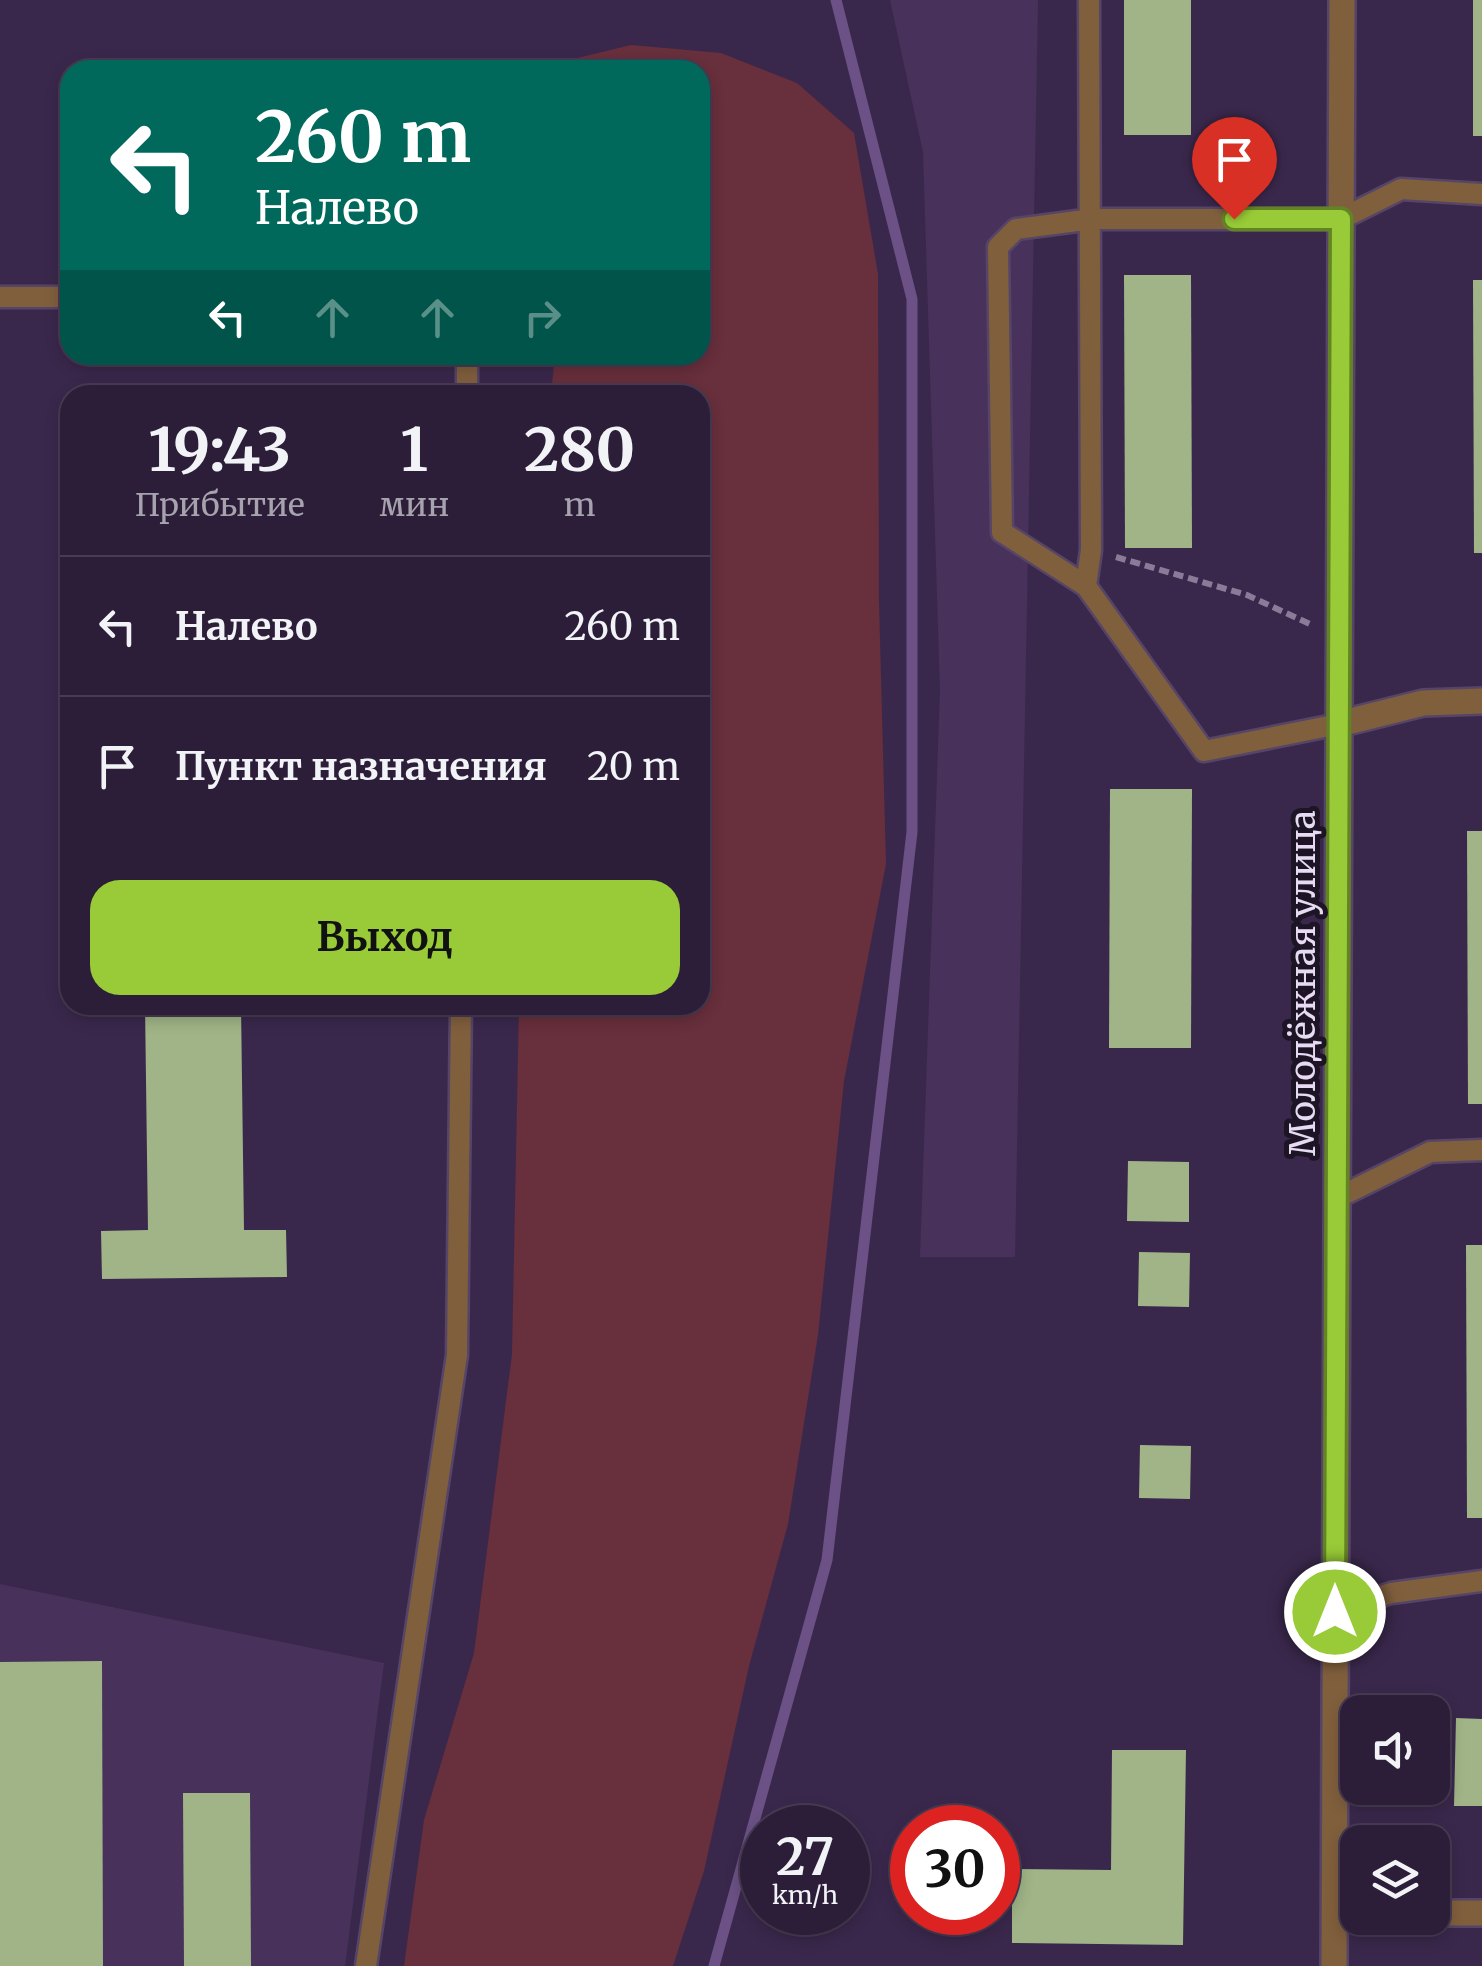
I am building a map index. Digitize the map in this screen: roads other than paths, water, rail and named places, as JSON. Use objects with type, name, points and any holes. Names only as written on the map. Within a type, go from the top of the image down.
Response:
[{"type":"street","name":"Молодёжная улица","points":[[1342,0],[1335,1612],[1343,1825]]},
{"type":"street","points":[[1339,724],[1423,703],[1482,702]]},
{"type":"street","points":[[1450,1913],[1482,1913]]},
{"type":"street","name":"Молодёжная улица","points":[[1334,1966],[1341,1935]]},
{"type":"lane","points":[[1086,586],[1091,550],[1089,0]]},
{"type":"lane","points":[[1339,724],[1204,751],[1086,586],[1002,532],[998,247],[1016,229],[1092,220],[1341,219],[1400,190],[1482,194]]},
{"type":"lane","points":[[0,297],[60,298]]},
{"type":"lane","points":[[366,1966],[457,1355],[461,1015]]},
{"type":"lane","points":[[1337,1198],[1430,1152],[1482,1150]]},
{"type":"lane","points":[[1335,1612],[1392,1593],[1482,1582]]},
{"type":"waterway","points":[[714,1966],[827,1560],[912,832],[912,299],[836,0]]}]
